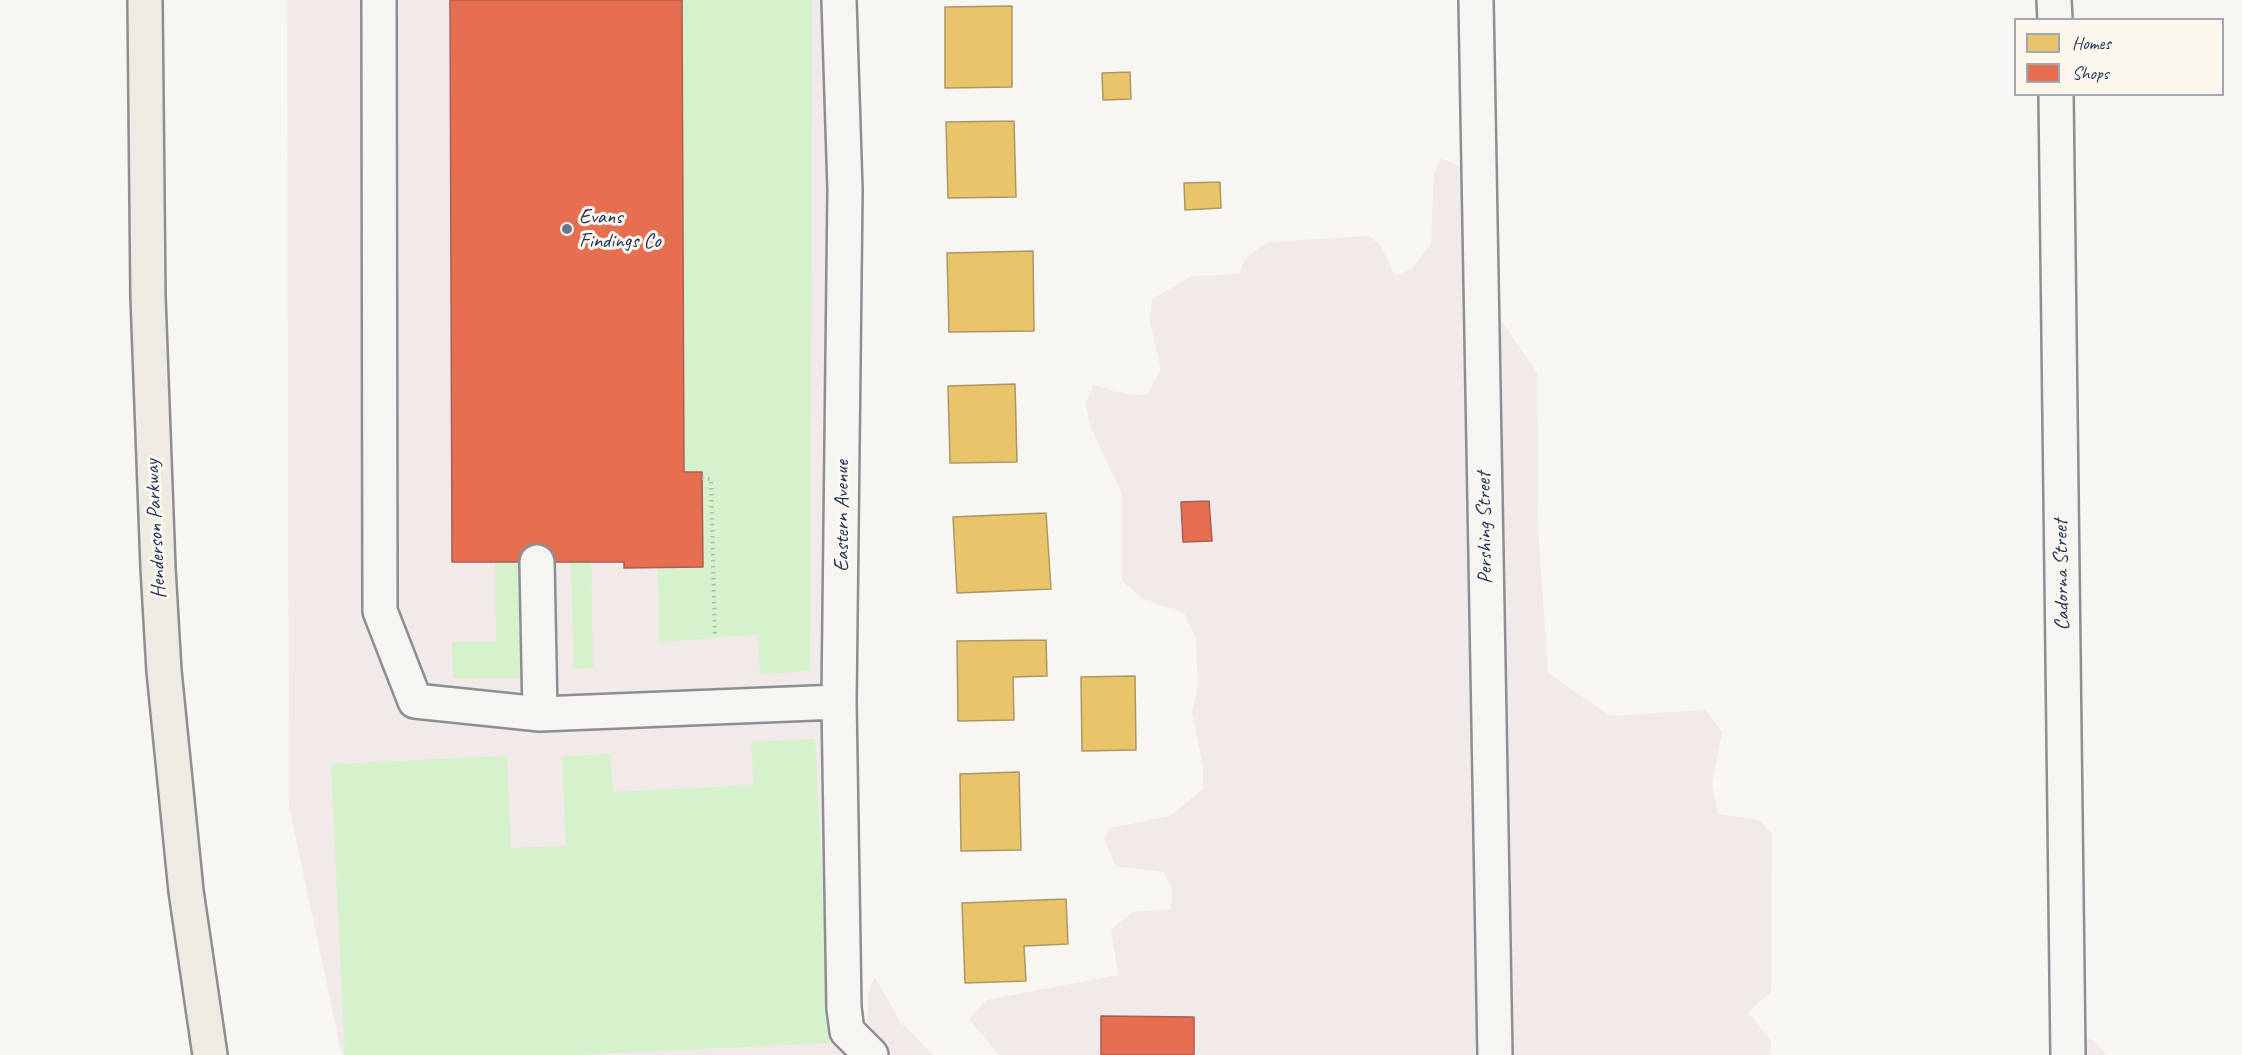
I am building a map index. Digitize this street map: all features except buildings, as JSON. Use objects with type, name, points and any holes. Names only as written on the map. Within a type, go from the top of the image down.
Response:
[{"type":"main road","name":"Henderson Parkway","points":[[145,0],[148,297],[160,602],[186,891],[210,1055]]},
{"type":"street","points":[[380,0],[380,611],[415,701],[540,714],[839,702]]},
{"type":"street","name":"Eastern Avenue","points":[[839,0],[846,189],[839,702],[844,997],[847,1031],[871,1055]]},
{"type":"street","name":"Pershing Street","points":[[1476,0],[1495,1055]]},
{"type":"street","points":[[2054,0],[2055,18]]},
{"type":"street","name":"Cadorna Street","points":[[2056,96],[2068,1055]]},
{"type":"street","points":[[537,562],[540,714]]},
{"type":"path","points":[[702,478],[711,479],[715,638]]},
{"type":"shaded area","points":[[287,0],[834,0],[856,1042],[867,1024],[868,994],[875,977],[901,1023],[934,1055],[342,1055],[289,806]]},
{"type":"shaded area","points":[[1441,158],[1470,170],[1491,306],[1537,372],[1538,527],[1548,673],[1610,716],[1706,710],[1722,732],[1712,784],[1718,814],[1759,820],[1772,834],[1771,992],[1748,1012],[1771,1041],[1770,1055],[999,1055],[969,1019],[986,1000],[1118,975],[1111,929],[1133,912],[1171,909],[1172,889],[1164,872],[1116,866],[1104,839],[1110,828],[1170,816],[1203,789],[1203,766],[1192,713],[1198,687],[1196,638],[1184,613],[1143,599],[1122,581],[1122,494],[1089,423],[1086,402],[1093,385],[1127,394],[1147,395],[1161,369],[1150,323],[1152,299],[1192,276],[1239,274],[1246,257],[1268,242],[1369,236],[1382,247],[1395,276],[1412,268],[1431,244],[1434,173]]},
{"type":"shaded area","points":[[2091,1038],[2107,1055],[2055,1055],[2054,1053]]},
{"type":"green space","points":[[682,0],[812,0],[810,671],[760,674],[758,635],[659,642],[658,568],[703,567],[702,472],[684,472]]},
{"type":"green space","points":[[495,561],[520,561],[521,678],[453,678],[452,642],[496,642]]},
{"type":"green space","points":[[571,562],[591,562],[593,668],[574,669]]},
{"type":"green space","points":[[815,739],[830,1043],[571,1055],[345,1055],[331,764],[507,756],[511,848],[566,846],[562,756],[610,754],[613,792],[754,785],[751,742]]},
{"type":"place","name":"Evans Findings Co","points":[[567,229]]}]
